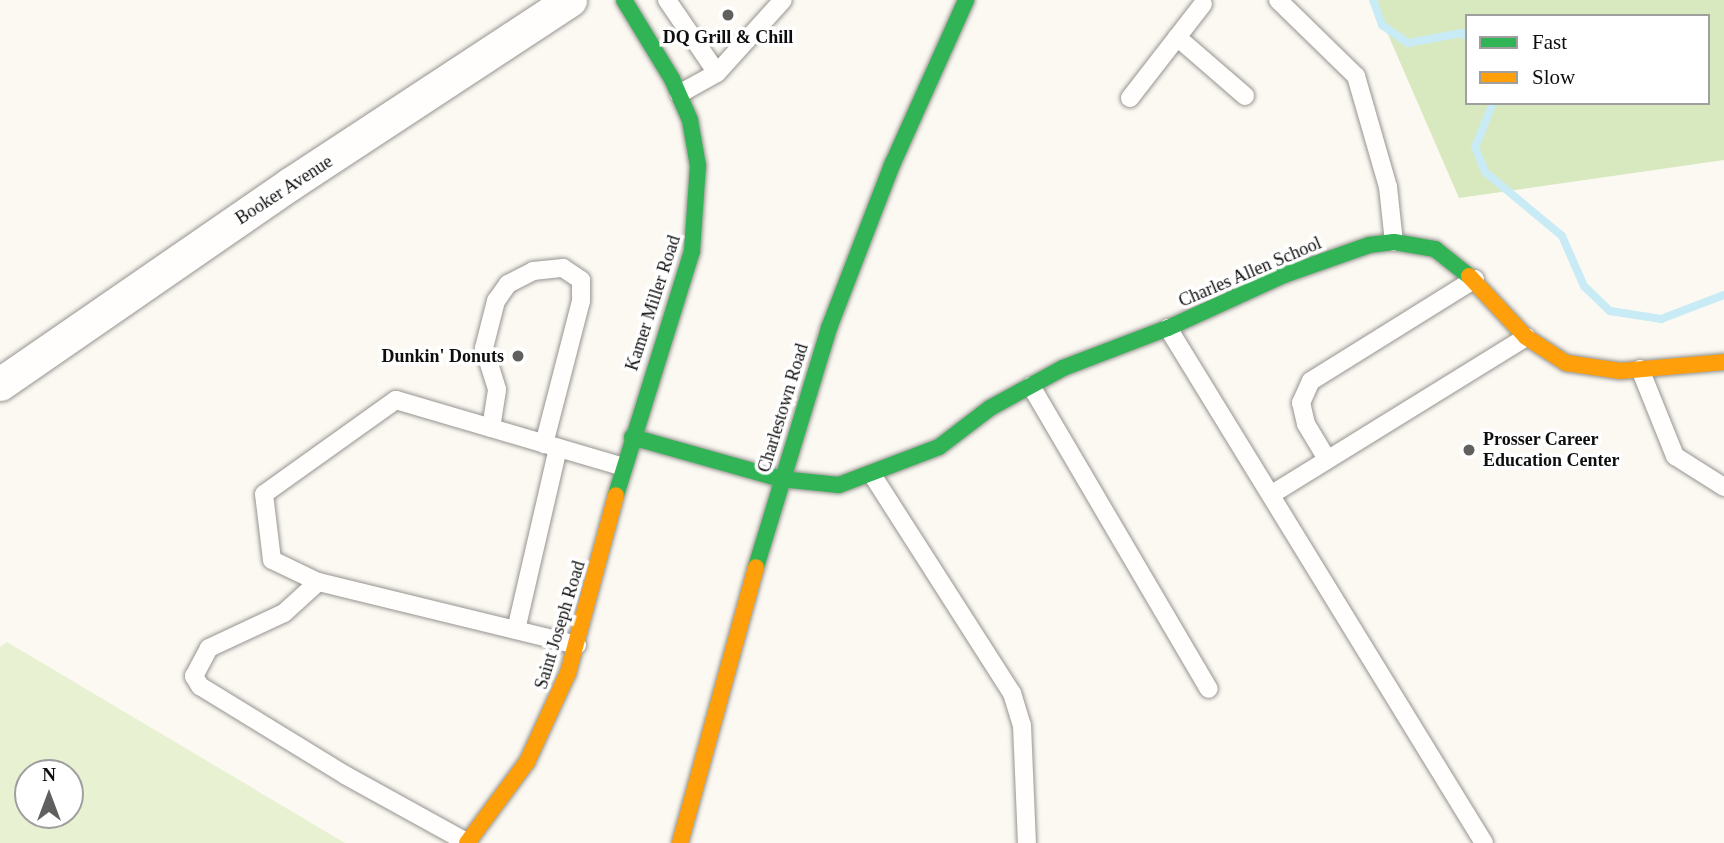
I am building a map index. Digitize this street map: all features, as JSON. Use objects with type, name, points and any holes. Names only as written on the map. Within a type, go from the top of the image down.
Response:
[{"type":"street","name":"Booker Avenue","points":[[0,384],[290,184],[570,0]]},
{"type":"street","name":"Kamer Miller Road","points":[[624,0],[679,94],[690,121],[698,166],[692,251],[663,332],[632,437]]},
{"type":"street","name":"Charlestown Road","points":[[680,843],[781,479],[829,328],[892,165],[966,0]]},
{"type":"street","name":"Charles Allen School","points":[[781,479],[839,485],[873,475],[939,447],[990,408],[1063,368],[1168,328],[1284,275],[1369,246],[1394,242],[1435,249],[1476,278],[1526,337],[1566,363],[1591,369],[1640,369],[1724,362]]},
{"type":"street","points":[[632,437],[781,479]]},
{"type":"street","name":"Saint Joseph Road","points":[[467,843],[527,762],[550,719],[577,645],[632,437]]},
{"type":"lane","points":[[667,0],[717,73]]},
{"type":"lane","points":[[679,94],[717,73],[783,0]]},
{"type":"lane","points":[[1278,0],[1356,76],[1388,187],[1394,242]]},
{"type":"lane","points":[[1130,98],[1177,37],[1200,1]]},
{"type":"lane","points":[[1177,37],[1245,96]]},
{"type":"lane","points":[[491,428],[497,389],[484,348],[496,301],[508,284],[533,271],[563,268],[581,280],[581,301],[516,630]]},
{"type":"lane","points":[[1327,459],[1306,424],[1301,403],[1311,381],[1476,278]]},
{"type":"lane","points":[[1168,328],[1485,843]]},
{"type":"lane","points":[[1272,494],[1526,337]]},
{"type":"lane","points":[[1640,369],[1675,456],[1723,484]]},
{"type":"lane","points":[[1031,386],[1209,689]]},
{"type":"lane","points":[[577,645],[318,582],[272,560],[264,494],[396,400],[623,467]]},
{"type":"lane","points":[[873,475],[1012,693],[1023,725],[1027,843]]},
{"type":"lane","points":[[318,582],[284,613],[209,648],[194,676],[200,686],[467,843]]},
{"type":"green space","points":[[1373,0],[1724,0],[1724,160],[1459,198]]},
{"type":"green space","points":[[7,642],[345,843],[0,843],[0,647]]},
{"type":"waterway","points":[[1373,0],[1382,25],[1408,43],[1462,33],[1465,35]]},
{"type":"waterway","points":[[1492,105],[1475,147],[1485,172],[1562,236],[1584,286],[1610,311],[1661,319],[1724,295]]},
{"type":"traffic: fast","points":[[616,495],[692,251],[698,166],[690,120],[672,79],[624,0]]},
{"type":"traffic: fast","points":[[756,567],[829,328],[892,165],[966,0]]},
{"type":"traffic: fast","points":[[632,437],[781,479],[839,485],[939,447],[990,408],[1063,368],[1168,328],[1284,275],[1369,245],[1394,242],[1435,249],[1469,276]]},
{"type":"traffic: slow","points":[[1469,276],[1526,337],[1566,363],[1620,371],[1724,362]]},
{"type":"traffic: slow","points":[[467,843],[527,762],[568,673],[616,495]]},
{"type":"traffic: slow","points":[[680,843],[756,567]]},
{"type":"place","name":"DQ Grill & Chill","points":[[728,15]]},
{"type":"place","name":"Dunkin' Donuts","points":[[518,356]]},
{"type":"place","name":"Prosser Career Education Center","points":[[1469,450]]}]
